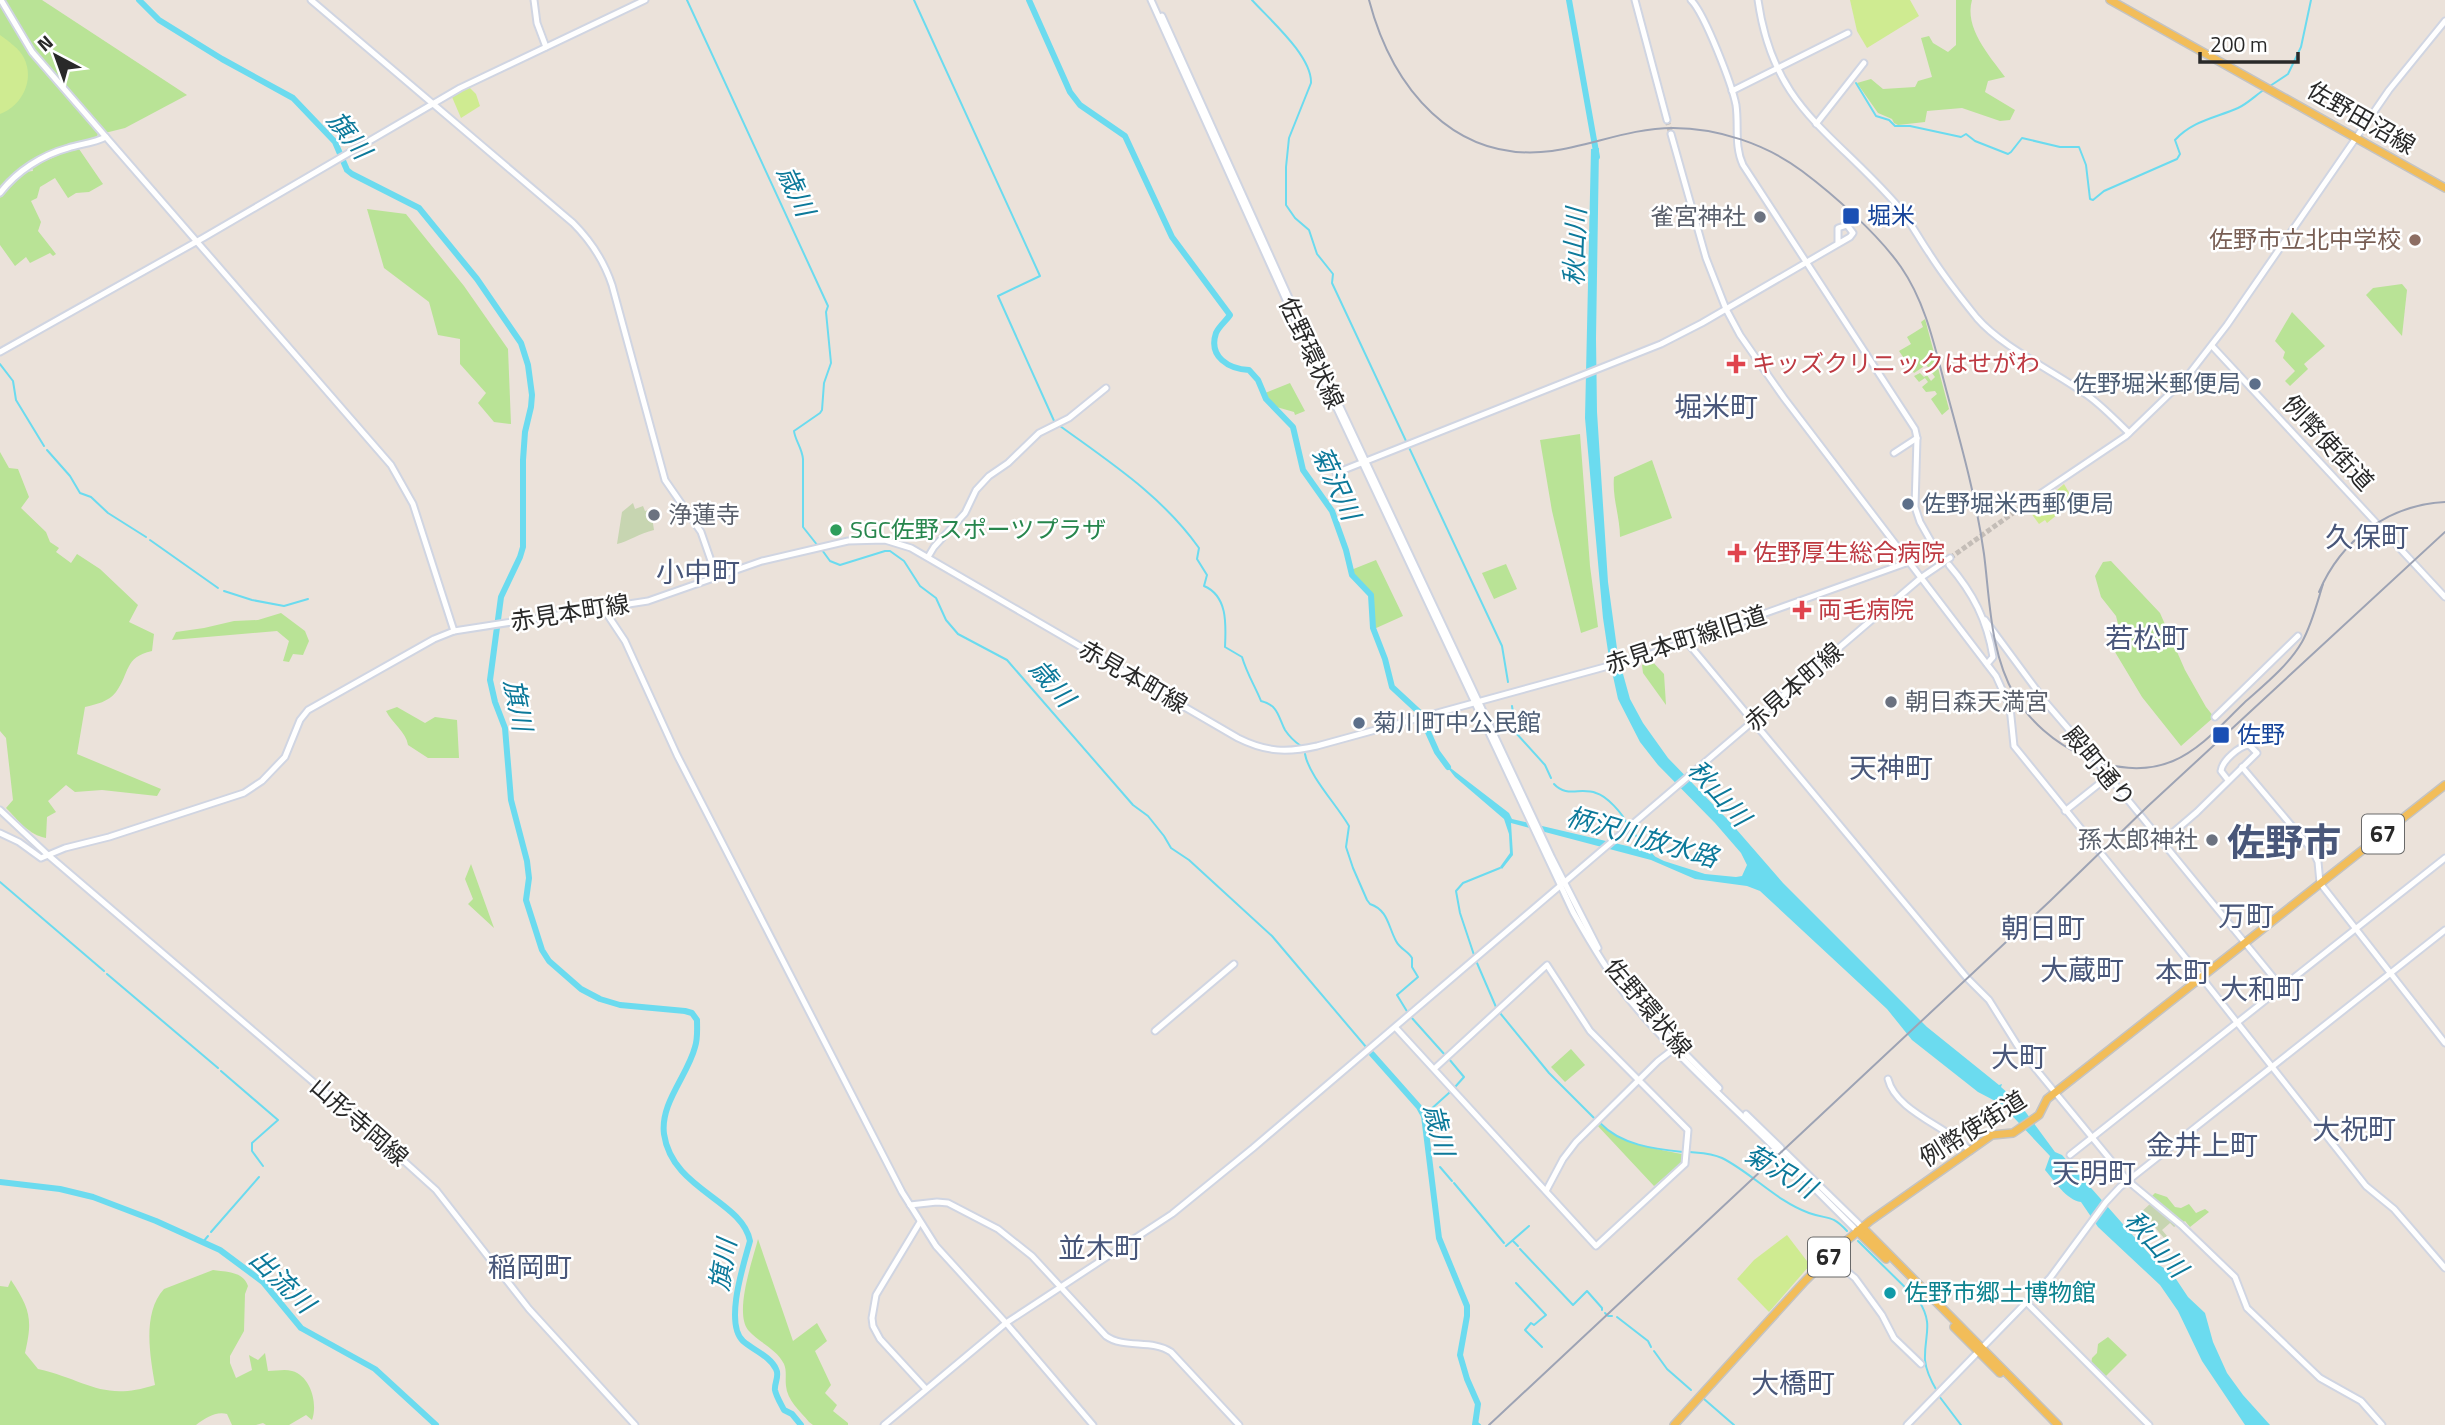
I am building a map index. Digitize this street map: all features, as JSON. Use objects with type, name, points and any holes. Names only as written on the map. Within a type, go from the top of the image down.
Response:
[{"type":"main road","name":"佐野田沼線","points":[[2110,0],[2445,188]]},
{"type":"main road","name":"例幣使街道","points":[[1674,1425],[1829,1257],[1859,1229],[1992,1135],[2007,1135],[2037,1117],[2054,1093],[2445,785]]},
{"type":"main road","points":[[1859,1229],[2053,1425]]},
{"type":"main road","points":[[1980,1350],[2058,1425]]},
{"type":"street","points":[[1,0],[27,47],[373,443],[397,474],[418,519],[454,631]]},
{"type":"street","points":[[311,0],[573,223],[597,252],[612,285],[666,480],[701,531],[717,578]]},
{"type":"street","points":[[534,0],[537,23],[546,47]]},
{"type":"street","points":[[0,352],[197,242],[431,104],[645,0]]},
{"type":"street","name":"佐野環状線","points":[[1152,0],[1478,703]]},
{"type":"street","points":[[1635,0],[1667,120]]},
{"type":"street","points":[[1691,0],[1702,16],[1732,91],[1737,115],[1737,146],[1740,159],[1805,263],[1913,425],[1917,438],[1894,453]]},
{"type":"street","points":[[1758,0],[1765,38],[1776,69],[1794,98],[1902,212],[1982,324],[2085,393],[2129,433]]},
{"type":"street","points":[[2037,496],[2129,433],[2175,390],[2212,346],[2389,90],[2445,21]]},
{"type":"street","points":[[1732,91],[1848,33]]},
{"type":"street","points":[[1816,124],[1864,63]]},
{"type":"street","points":[[1671,134],[1706,258],[1726,309],[1764,372],[1910,561],[2002,686],[2008,701],[2014,746],[2238,1022],[2366,1186],[2394,1209],[2445,1268]]},
{"type":"street","points":[[0,194],[18,174],[41,158],[106,137]]},
{"type":"street","points":[[1336,473],[1668,341],[1850,237],[1853,232],[1845,225],[1837,230],[1839,241]]},
{"type":"street","name":"例幣使街道","points":[[2212,346],[2445,597]]},
{"type":"street","points":[[928,557],[965,513],[976,490],[989,476],[1008,463],[1039,433],[1069,418],[1106,388]]},
{"type":"street","name":"赤見本町線旧道","points":[[1478,703],[1687,642],[1937,552],[1915,507],[1917,438]]},
{"type":"street","name":"赤見本町線","points":[[48,855],[244,793],[262,781],[285,757],[304,713],[434,639],[454,631],[665,596],[762,561],[856,540],[874,539],[901,544],[928,557],[1227,733],[1264,749],[1283,752],[1303,750],[1478,703]]},
{"type":"street","name":"赤見本町線","points":[[1563,885],[1922,577],[1949,561],[1985,620]]},
{"type":"street","points":[[603,608],[625,641],[677,755],[919,1222],[950,1263],[1093,1425]]},
{"type":"street","points":[[1985,620],[1993,657],[1987,664]]},
{"type":"street","name":"殿町通り","points":[[1985,620],[2047,705],[2109,776],[2282,988]]},
{"type":"street","points":[[2215,718],[2298,636]]},
{"type":"street","points":[[1687,642],[1967,978],[1989,1000],[2014,1043],[2128,1181],[2184,1228],[2235,1277],[2247,1308],[2320,1378],[2361,1401],[2382,1425]]},
{"type":"street","points":[[884,1425],[1006,1324],[1172,1214],[1563,885],[1478,703]]},
{"type":"street","points":[[2162,842],[2257,753],[2246,744],[2222,764],[2221,771],[2228,780]]},
{"type":"street","points":[[2242,767],[2313,852],[2318,862],[2320,884],[2445,1043]]},
{"type":"street","points":[[2066,811],[2109,776]]},
{"type":"street","name":"山形寺岡線","points":[[0,810],[48,855],[436,1190],[529,1309],[635,1425]]},
{"type":"street","points":[[13,823],[2,834],[22,844],[39,858],[48,855]]},
{"type":"street","points":[[2070,1155],[2445,858]]},
{"type":"street","name":"佐野環状線","points":[[1563,885],[1585,927],[1612,969],[1647,1014],[1676,1047],[1859,1229]]},
{"type":"street","points":[[1908,1425],[2050,1278],[2106,1202],[2128,1181],[2445,930]]},
{"type":"street","points":[[1155,1031],[1234,964]]},
{"type":"street","points":[[1396,1028],[1596,1247],[1684,1167],[1688,1130],[1590,1031],[1547,965],[1434,1069]]},
{"type":"street","points":[[1546,1191],[1570,1149],[1638,1080],[1676,1047]]},
{"type":"street","points":[[1888,1079],[1891,1088],[1905,1103],[1970,1151]]},
{"type":"street","points":[[910,1205],[948,1203],[998,1229],[1032,1256],[1110,1339],[1163,1347],[1171,1352],[1239,1425]]},
{"type":"street","points":[[919,1222],[876,1295],[872,1318],[880,1339],[926,1389]]},
{"type":"street","points":[[1829,1257],[1855,1278],[1882,1315],[1894,1338],[1921,1364]]},
{"type":"street","points":[[2027,1303],[2149,1425]]},
{"type":"green space","points":[[2,0],[42,0],[187,95],[125,128],[105,133],[37,55]]},
{"type":"green space","points":[[1850,0],[1910,0],[1919,16],[1867,48],[1857,31]]},
{"type":"green space","points":[[1956,0],[1972,0],[1970,10],[1975,31],[2005,77],[1988,81],[1985,92],[2015,110],[2010,120],[2000,121],[1962,108],[1927,111],[1925,122],[1898,125],[1878,113],[1857,83],[1871,79],[1883,89],[1915,87],[1918,81],[1932,77],[1921,38],[1929,36],[1933,43],[1948,52],[1956,45]]},
{"type":"green space","points":[[0,6],[27,50],[98,133],[97,137],[56,149],[32,161],[0,188]]},
{"type":"green space","points":[[0,35],[22,55],[28,75],[20,99],[0,114]]},
{"type":"green space","points":[[469,87],[476,94],[480,106],[461,118],[452,97]]},
{"type":"green space","points":[[79,149],[103,184],[89,192],[76,193],[68,198],[55,178],[40,187],[37,198],[31,201],[41,222],[38,231],[56,254],[53,256],[50,253],[30,263],[26,257],[15,266],[0,245],[0,198],[19,177],[33,171],[32,167]]},
{"type":"green space","points":[[367,209],[406,214],[464,286],[508,349],[511,424],[494,422],[478,403],[486,393],[460,364],[460,339],[438,335],[429,302],[384,268]]},
{"type":"green space","points":[[2402,284],[2407,290],[2402,336],[2366,295],[2373,288]]},
{"type":"green space","points":[[2292,312],[2325,346],[2304,364],[2308,369],[2290,386],[2285,381],[2295,371],[2283,358],[2285,352],[2275,341]]},
{"type":"green space","points":[[1925,319],[1949,409],[1942,415],[1931,399],[1937,394],[1935,391],[1926,392],[1922,387],[1928,382],[1925,378],[1919,382],[1914,376],[1920,373],[1924,377],[1927,375],[1931,381],[1935,377],[1925,371],[1929,368],[1926,365],[1914,373],[1899,351],[1911,344],[1907,337],[1923,327],[1921,322]]},
{"type":"green space","points":[[1290,383],[1305,411],[1295,415],[1294,412],[1273,406],[1265,393]]},
{"type":"green space","points":[[1580,434],[1590,566],[1598,627],[1581,633],[1552,511],[1540,440]]},
{"type":"green space","points":[[0,452],[9,468],[18,469],[29,497],[21,508],[46,532],[50,542],[59,548],[56,552],[71,563],[77,554],[100,569],[138,605],[129,622],[154,634],[152,651],[132,662],[116,692],[102,702],[85,707],[77,754],[161,789],[157,796],[102,790],[75,792],[66,785],[48,801],[56,812],[47,817],[46,838],[29,830],[6,808],[13,800],[6,738],[0,731]]},
{"type":"green space","points":[[1652,460],[1672,518],[1620,537],[1614,477]]},
{"type":"green space","points":[[2064,484],[2074,501],[2047,523],[2045,520],[2039,524],[2031,513]]},
{"type":"green space","points":[[633,503],[635,509],[643,506],[645,511],[656,508],[658,516],[652,517],[654,530],[617,544],[622,512]]},
{"type":"green space","points":[[1376,560],[1403,616],[1374,629],[1371,592],[1351,570]]},
{"type":"green space","points":[[2111,561],[2160,613],[2185,670],[2214,717],[2181,746],[2142,697],[2112,647],[2118,624],[2116,616],[2101,597],[2095,576],[2103,562]]},
{"type":"green space","points":[[1506,564],[1517,589],[1494,599],[1482,573]]},
{"type":"green space","points":[[281,613],[305,631],[309,641],[303,655],[293,654],[289,662],[283,661],[289,641],[277,631],[172,640],[176,632],[234,621],[258,620]]},
{"type":"green space","points":[[1649,658],[1664,674],[1666,705],[1643,673],[1642,665],[1646,663],[1645,659]]},
{"type":"green space","points":[[397,707],[425,723],[435,717],[457,720],[459,758],[428,758],[408,745],[405,736],[386,711]]},
{"type":"green space","points":[[471,864],[494,928],[468,904],[473,899],[465,879]]},
{"type":"green space","points":[[1571,1049],[1585,1065],[1565,1082],[1551,1067]]},
{"type":"green space","points":[[1596,1124],[1627,1140],[1682,1154],[1682,1162],[1654,1186]]},
{"type":"green space","points":[[2155,1193],[2167,1197],[2175,1207],[2181,1208],[2189,1204],[2196,1213],[2205,1209],[2209,1212],[2190,1227],[2151,1197]]},
{"type":"green space","points":[[2151,1203],[2177,1225],[2174,1227],[2170,1223],[2162,1230],[2167,1236],[2164,1238],[2153,1225],[2149,1227],[2138,1215]]},
{"type":"green space","points":[[1787,1235],[1810,1265],[1769,1312],[1737,1279],[1754,1260]]},
{"type":"green space","points":[[758,1239],[793,1341],[817,1323],[827,1341],[815,1351],[831,1385],[825,1393],[837,1405],[833,1411],[848,1425],[813,1425],[809,1422],[789,1396],[781,1358],[757,1339],[744,1322],[744,1299]]},
{"type":"green space","points":[[213,1270],[238,1275],[248,1286],[245,1294],[244,1331],[230,1356],[236,1378],[252,1370],[249,1355],[258,1360],[265,1353],[268,1371],[292,1371],[308,1384],[314,1406],[312,1420],[306,1415],[289,1425],[232,1425],[227,1414],[219,1413],[196,1425],[0,1425],[0,1286],[8,1287],[11,1280],[26,1307],[29,1331],[25,1353],[38,1369],[95,1388],[137,1390],[155,1385],[149,1335],[157,1299],[164,1289]]},
{"type":"green space","points":[[2108,1337],[2127,1355],[2105,1377],[2091,1364],[2098,1344]]},
{"type":"water","points":[[1599,148],[1597,412],[1608,582],[1618,656],[1630,699],[1668,758],[1730,822],[1783,883],[1927,1027],[1999,1085],[2002,1084],[2001,1087],[2019,1103],[2055,1152],[2062,1155],[2159,1265],[2172,1273],[2188,1297],[2205,1313],[2213,1342],[2227,1373],[2270,1425],[2245,1425],[2202,1361],[2178,1311],[2160,1285],[2098,1227],[2081,1202],[2070,1198],[2061,1189],[2045,1170],[2050,1156],[2001,1104],[1978,1092],[1912,1040],[1887,1009],[1760,891],[1747,886],[1695,879],[1651,860],[1511,823],[1513,855],[1502,869],[1500,867],[1510,853],[1509,834],[1504,819],[1455,777],[1444,763],[1509,813],[1512,819],[1640,849],[1664,861],[1705,874],[1742,876],[1747,865],[1741,853],[1715,823],[1658,765],[1640,742],[1618,699],[1609,658],[1585,418],[1591,149]]},
{"type":"waterway","name":"旗川","points":[[139,0],[159,20],[293,98],[335,142],[347,170],[419,208],[477,279],[521,343],[528,365],[532,395],[523,460],[523,547],[501,597],[490,680],[505,728],[511,800],[527,861],[529,878],[526,900],[542,950],[549,961],[581,989],[620,1005],[685,1011],[692,1013],[697,1020],[695,1047],[666,1111],[664,1134],[670,1153],[680,1169],[734,1215],[744,1227],[750,1241],[735,1307],[738,1332],[743,1341],[773,1364],[777,1372],[777,1397],[784,1410],[792,1414],[801,1425]]},
{"type":"waterway","name":"歳川","points":[[687,0],[828,306],[826,312],[831,363],[824,383],[822,410],[794,431],[803,459],[803,527],[818,546]]},
{"type":"waterway","points":[[914,0],[1040,276],[998,296],[1055,423]]},
{"type":"waterway","name":"菊沢川","points":[[1029,0],[1070,92],[1080,105],[1125,136],[1172,237],[1230,315],[1216,333],[1214,341],[1218,355],[1234,367],[1249,370],[1258,380],[1266,399],[1293,427],[1303,470],[1332,511],[1352,575],[1371,595],[1373,628],[1392,687],[1419,712],[1437,752],[1448,767]]},
{"type":"waterway","points":[[1252,0],[1298,50],[1305,61],[1311,83],[1289,138],[1286,205],[1295,218],[1309,230],[1317,254],[1333,274],[1332,283],[1502,646],[1508,682]]},
{"type":"waterway","name":"秋山川","points":[[1569,0],[1597,157]]},
{"type":"waterway","points":[[2270,86],[2288,74],[2301,47],[2311,0]]},
{"type":"waterway","points":[[1856,83],[1876,116],[1889,120],[1895,126],[1910,126],[1961,137],[1966,134],[1975,141],[2008,154],[2022,138],[2060,147],[2079,147],[2086,165],[2090,199],[2093,200],[2104,191],[2177,159],[2180,154],[2175,140],[2182,134],[2196,124],[2241,106],[2265,89]]},
{"type":"waterway","points":[[0,364],[13,381],[16,400],[44,446]]},
{"type":"waterway","points":[[1060,426],[1152,496],[1199,548],[1197,559],[1207,575],[1204,586],[1218,597],[1224,612],[1225,647],[1242,657],[1261,701],[1274,708],[1287,732],[1301,746]]},
{"type":"waterway","points":[[47,450],[70,476],[80,493],[91,497],[108,513],[146,537]]},
{"type":"waterway","points":[[150,540],[218,588]]},
{"type":"waterway","name":"歳川","points":[[822,550],[830,561],[840,565],[885,551],[890,551],[904,561],[920,586],[936,598],[946,620],[958,634],[1007,660],[1133,805],[1148,816],[1171,848],[1189,860],[1272,936],[1372,1054]]},
{"type":"waterway","points":[[224,591],[284,606],[308,599]]},
{"type":"waterway","points":[[1512,706],[1516,733],[1545,765],[1551,778]]},
{"type":"waterway","points":[[1305,754],[1318,781],[1349,826],[1346,847],[1367,900],[1381,910],[1398,944],[1412,958],[1412,967],[1418,977],[1397,995],[1408,1013]]},
{"type":"waterway","name":"柄沢川放水路","points":[[1554,784],[1564,790],[1590,791],[1600,795],[1614,806],[1627,824]]},
{"type":"waterway","name":"柄沢川放水路","points":[[1632,831],[1654,857]]},
{"type":"waterway","name":"菊沢川","points":[[1474,955],[1460,913],[1456,891],[1463,883],[1500,868]]},
{"type":"waterway","points":[[0,882],[104,971]]},
{"type":"waterway","name":"菊沢川","points":[[1477,963],[1496,1007]]},
{"type":"waterway","points":[[107,974],[218,1068]]},
{"type":"waterway","name":"菊沢川","points":[[1500,1013],[1549,1073],[1595,1119]]},
{"type":"waterway","points":[[1411,1017],[1445,1055]]},
{"type":"waterway","name":"歳川","points":[[1372,1054],[1424,1116],[1439,1238],[1467,1306],[1460,1355],[1478,1404],[1475,1425]]},
{"type":"waterway","points":[[1449,1059],[1464,1077],[1455,1087]]},
{"type":"waterway","points":[[221,1071],[278,1120],[252,1143],[252,1151],[263,1166]]},
{"type":"waterway","points":[[1429,1111],[1450,1092]]},
{"type":"waterway","name":"菊沢川","points":[[1600,1123],[1628,1141],[1683,1152]]},
{"type":"waterway","name":"菊沢川","points":[[1690,1152],[1722,1158],[1797,1208],[1833,1220],[1847,1231]]},
{"type":"waterway","points":[[1440,1167],[1452,1181]]},
{"type":"waterway","points":[[211,1232],[259,1177]]},
{"type":"waterway","name":"出流川","points":[[0,1182],[60,1189],[93,1197],[156,1221],[220,1250],[263,1282],[301,1328],[375,1369],[436,1425]]},
{"type":"waterway","points":[[1454,1183],[1504,1243]]},
{"type":"waterway","points":[[1506,1246],[1529,1226]]},
{"type":"waterway","points":[[203,1242],[208,1236]]},
{"type":"waterway","points":[[1513,1241],[1518,1246]]},
{"type":"waterway","name":"菊沢川","points":[[1858,1241],[1924,1309],[1927,1324],[1926,1364],[1937,1391]]},
{"type":"waterway","points":[[1520,1249],[1573,1305],[1587,1291],[1602,1310]]},
{"type":"waterway","points":[[1516,1283],[1546,1315],[1534,1325],[1531,1323],[1525,1330],[1542,1347]]},
{"type":"waterway","points":[[1617,1317],[1648,1341],[1651,1347]]},
{"type":"waterway","points":[[1654,1351],[1667,1369],[1691,1390]]},
{"type":"waterway","name":"菊沢川","points":[[1939,1396],[1961,1425]]},
{"type":"waterway","points":[[1704,1399],[1734,1425]]},
{"type":"waterway","name":"歳川","points":[[1475,1421],[1480,1425]]},
{"type":"tunnel","points":[[1667,120],[1671,134]]},
{"type":"tunnel","points":[[1950,558],[2037,496]]},
{"type":"railway","points":[[1369,0],[1379,32],[1393,62],[1411,89],[1432,113],[1457,132],[1485,145],[1517,152],[1552,151],[1657,129],[1690,129],[1724,134],[1788,161],[1868,228],[1910,281],[1934,342],[1977,512],[1992,626],[2000,662],[2015,696],[2027,714],[2062,744],[2083,756],[2128,768],[2151,767],[2173,761],[2193,750],[2290,659],[2306,635],[2323,584]]},
{"type":"railway","points":[[2319,592],[2340,556],[2369,529],[2404,510],[2445,502]]},
{"type":"railway","points":[[1489,1425],[2050,901],[2147,807],[2445,532]]},
{"type":"place","name":"堀米","points":[[1851,216]]},
{"type":"place","name":"雀宮神社","points":[[1760,217]]},
{"type":"place","name":"佐野市立北中学校","points":[[2415,240]]},
{"type":"place","name":"キッズクリニックはせがわ","points":[[1736,364]]},
{"type":"place","name":"佐野堀米郵便局","points":[[2255,384]]},
{"type":"place","name":"佐野堀米西郵便局","points":[[1908,504]]},
{"type":"place","name":"浄蓮寺","points":[[654,515]]},
{"type":"place","name":"SGC佐野スポーツプラザ","points":[[836,530]]},
{"type":"place","name":"佐野厚生総合病院","points":[[1737,553]]},
{"type":"place","name":"両毛病院","points":[[1802,610]]},
{"type":"place","name":"朝日森天満宮","points":[[1891,702]]},
{"type":"place","name":"菊川町中公民館","points":[[1359,723]]},
{"type":"place","name":"佐野","points":[[2221,735]]},
{"type":"place","name":"孫太郎神社","points":[[2212,840]]},
{"type":"place","name":"佐野市郷土博物館","points":[[1890,1293]]},
{"type":"district","name":"堀米町","points":[[1716,407]]},
{"type":"district","name":"久保町","points":[[2367,537]]},
{"type":"district","name":"小中町","points":[[698,572]]},
{"type":"district","name":"若松町","points":[[2147,638]]},
{"type":"district","name":"天神町","points":[[1891,768]]},
{"type":"district","name":"佐野市","points":[[2284,843]]},
{"type":"district","name":"万町","points":[[2246,916]]},
{"type":"district","name":"朝日町","points":[[2043,928]]},
{"type":"district","name":"大蔵町","points":[[2082,970]]},
{"type":"district","name":"本町","points":[[2183,972]]},
{"type":"district","name":"大和町","points":[[2262,989]]},
{"type":"district","name":"大町","points":[[2019,1057]]},
{"type":"district","name":"大祝町","points":[[2354,1129]]},
{"type":"district","name":"金井上町","points":[[2202,1145]]},
{"type":"district","name":"天明町","points":[[2094,1173]]},
{"type":"district","name":"並木町","points":[[1100,1248]]},
{"type":"district","name":"稲岡町","points":[[530,1267]]},
{"type":"district","name":"大橋町","points":[[1793,1383]]}]
